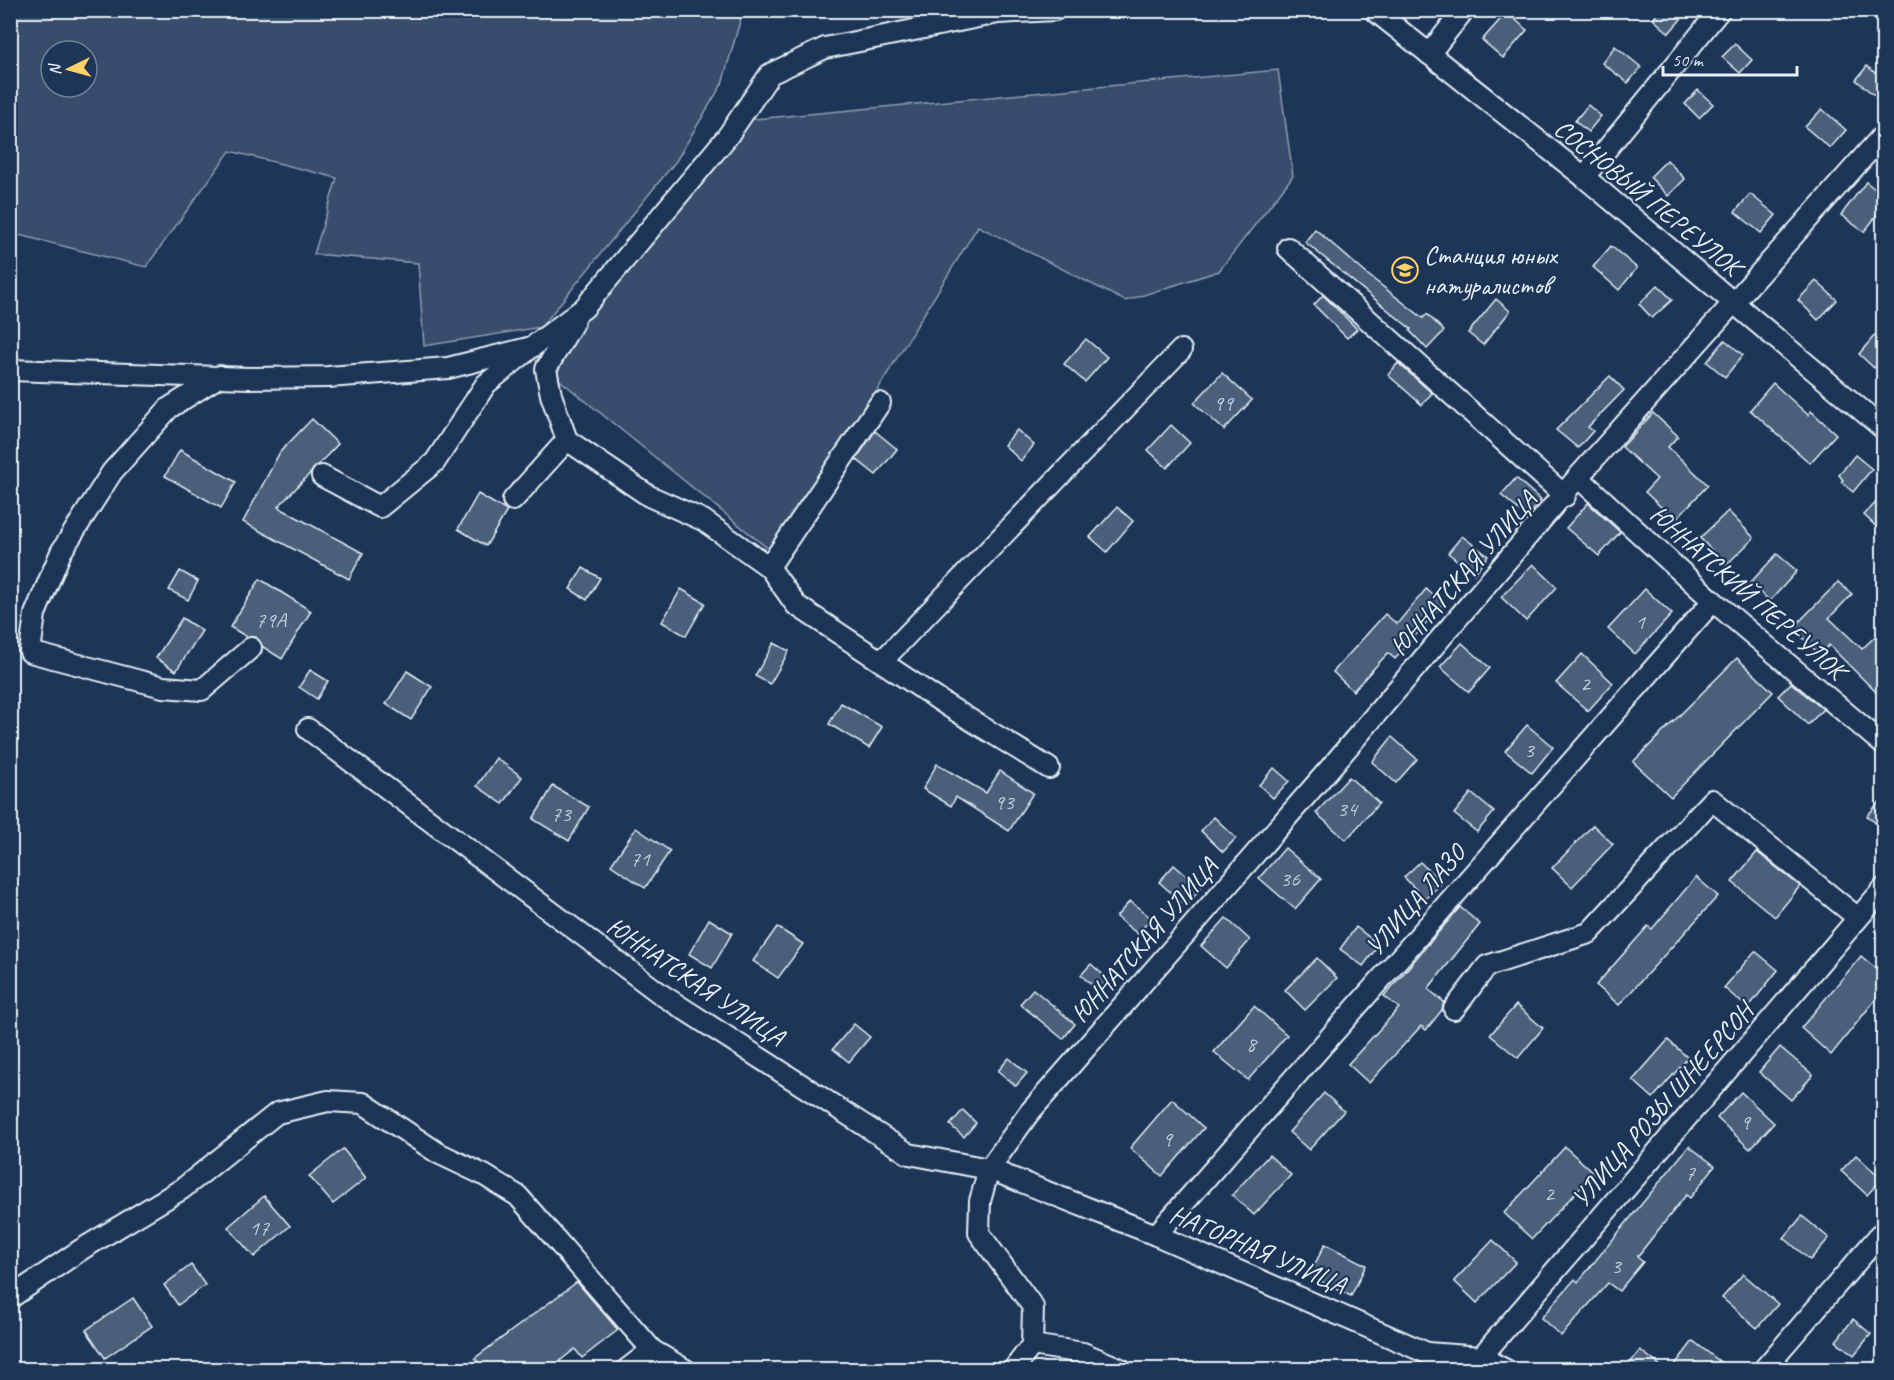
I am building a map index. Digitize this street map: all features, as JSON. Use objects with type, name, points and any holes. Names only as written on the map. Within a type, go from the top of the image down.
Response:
[{"type":"street","points":[[1048,768],[948,706],[796,605],[769,567],[703,520],[649,496],[599,465],[567,440],[551,395],[546,369],[577,316],[727,137],[770,74],[825,48],[998,13],[1056,10]]},
{"type":"street","name":"СОСНОВЫЙ ПЕРЕУЛОК","points":[[1374,10],[1584,177],[1884,429]]},
{"type":"street","points":[[1428,54],[1464,10]]},
{"type":"street","points":[[1584,177],[1720,10]]},
{"type":"street","name":"ЮННАТСКАЯ УЛИЦА","points":[[308,729],[672,1002],[909,1154],[989,1169],[1029,1113],[1564,496],[1578,477],[1884,134]]},
{"type":"street","points":[[1288,248],[1564,496]]},
{"type":"street","points":[[322,476],[380,507],[435,462],[486,384],[532,347],[577,316]]},
{"type":"street","points":[[10,370],[328,377],[448,368],[532,347]]},
{"type":"street","points":[[882,661],[1181,350]]},
{"type":"street","points":[[220,376],[169,408],[112,472],[61,552],[35,614],[30,652],[163,687],[202,690],[252,648]]},
{"type":"street","points":[[769,567],[880,404]]},
{"type":"street","points":[[513,500],[567,440]]},
{"type":"street","name":"ЮННАТСКИЙ ПЕРЕУЛОК","points":[[1578,477],[1713,600],[1884,745]]},
{"type":"street","name":"УЛИЦА ЛАЗО","points":[[1156,1235],[1713,600]]},
{"type":"street","points":[[1454,1009],[1487,966],[1589,933],[1712,800],[1858,918]]},
{"type":"street","name":"УЛИЦА РОЗЫ ШНЕЕРСОН","points":[[1481,1357],[1884,888]]},
{"type":"street","points":[[10,1298],[82,1249],[182,1189],[277,1113],[328,1101],[363,1103],[438,1154],[484,1175],[518,1196],[652,1350],[686,1370]]},
{"type":"street","points":[[989,1169],[980,1201],[979,1233],[1033,1308],[1032,1345],[1013,1370]]},
{"type":"street","name":"НАГОРНАЯ УЛИЦА","points":[[989,1169],[1156,1235],[1427,1353],[1481,1357],[1506,1370]]},
{"type":"street","points":[[1763,1370],[1884,1230]]},
{"type":"street","points":[[1032,1345],[1083,1353],[1123,1370]]},
{"type":"street","points":[[626,1370],[652,1350]]},
{"type":"shaded area","points":[[11,10],[743,11],[722,84],[676,161],[541,327],[424,346],[418,263],[314,254],[337,178],[230,151],[146,267],[11,233]]},
{"type":"shaded area","points":[[1278,70],[1293,176],[1219,271],[1125,301],[978,226],[776,555],[536,361],[727,137],[754,119]]},
{"type":"building","points":[[1661,10],[1673,10],[1682,18],[1669,33],[1653,19]]},
{"type":"building","points":[[1507,12],[1527,30],[1503,58],[1482,40]]},
{"type":"building","points":[[1735,44],[1752,60],[1740,73],[1722,57]]},
{"type":"building","points":[[1615,46],[1641,67],[1628,83],[1602,63]]},
{"type":"building","points":[[1867,66],[1884,80],[1884,84],[1874,95],[1856,80]]},
{"type":"building","points":[[1698,90],[1713,104],[1699,118],[1685,104]]},
{"type":"building","points":[[1588,105],[1601,116],[1588,132],[1575,121]]},
{"type":"building","points":[[1822,109],[1846,130],[1830,148],[1805,127]]},
{"type":"building","points":[[1667,160],[1685,179],[1668,196],[1650,177]]},
{"type":"building","points":[[1866,182],[1884,196],[1884,206],[1864,232],[1841,215]]},
{"type":"building","points":[[1750,194],[1776,215],[1761,233],[1735,212]]},
{"type":"building","points":[[1315,229],[1368,275],[1423,318],[1427,314],[1444,331],[1427,349],[1410,331],[1411,329],[1305,242]]},
{"type":"building","points":[[1611,246],[1637,268],[1619,290],[1593,267]]},
{"type":"building","points":[[1816,281],[1837,300],[1818,320],[1798,300]]},
{"type":"building","points":[[1658,285],[1672,300],[1652,318],[1639,304]]},
{"type":"building","points":[[1323,295],[1357,329],[1347,338],[1314,305]]},
{"type":"building","points":[[1496,299],[1510,311],[1483,345],[1468,333]]},
{"type":"building","points":[[1875,335],[1884,343],[1884,357],[1874,368],[1859,354]]},
{"type":"building","points":[[1086,339],[1107,357],[1085,382],[1064,364]]},
{"type":"building","points":[[1725,340],[1743,355],[1725,377],[1707,362]]},
{"type":"building","points":[[1398,363],[1432,393],[1422,405],[1388,375]]},
{"type":"building","points":[[1222,373],[1252,400],[1224,430],[1194,403]]},
{"type":"building","points":[[1610,376],[1624,390],[1588,427],[1593,431],[1578,448],[1556,430]]},
{"type":"building","points":[[1773,383],[1808,415],[1811,411],[1836,434],[1810,463],[1750,410]]},
{"type":"building","points":[[1653,413],[1678,436],[1668,447],[1708,485],[1675,520],[1645,492],[1657,479],[1622,447]]},
{"type":"building","points":[[312,419],[338,444],[278,507],[363,553],[349,579],[243,522],[280,452]]},
{"type":"building","points":[[1171,425],[1190,443],[1167,468],[1148,450]]},
{"type":"building","points":[[1017,430],[1034,445],[1021,461],[1004,445]]},
{"type":"building","points":[[875,431],[897,449],[876,475],[856,459]]},
{"type":"building","points":[[180,450],[236,482],[221,508],[165,476]]},
{"type":"building","points":[[1855,455],[1872,469],[1853,492],[1841,482],[1843,480],[1839,475]]},
{"type":"building","points":[[1516,478],[1541,500],[1527,517],[1501,495]]},
{"type":"building","points":[[478,494],[507,511],[486,546],[458,529]]},
{"type":"building","points":[[1884,494],[1884,534],[1864,515]]},
{"type":"building","points":[[1588,503],[1620,532],[1599,556],[1566,528]]},
{"type":"building","points":[[1117,507],[1133,521],[1107,552],[1090,537]]},
{"type":"building","points":[[1728,511],[1754,538],[1726,565],[1700,538]]},
{"type":"building","points":[[1462,536],[1488,556],[1474,574],[1448,553]]},
{"type":"building","points":[[1777,554],[1797,571],[1770,601],[1750,583]]},
{"type":"building","points":[[1533,564],[1557,587],[1526,621],[1501,597]]},
{"type":"building","points":[[583,568],[600,578],[587,600],[570,589]]},
{"type":"building","points":[[180,571],[198,581],[188,600],[169,590]]},
{"type":"building","points":[[260,579],[311,611],[282,659],[263,647],[256,637],[247,637],[230,627]]},
{"type":"building","points":[[1838,582],[1852,594],[1829,618],[1862,649],[1884,628],[1884,700],[1829,645],[1820,655],[1793,628]]},
{"type":"building","points":[[681,589],[705,603],[686,636],[662,622]]},
{"type":"building","points":[[1426,589],[1443,603],[1395,659],[1388,653],[1353,691],[1333,672],[1385,614],[1397,624]]},
{"type":"building","points":[[1645,589],[1672,614],[1635,654],[1608,629]]},
{"type":"building","points":[[182,618],[202,631],[176,671],[156,658]]},
{"type":"building","points":[[774,643],[789,651],[770,684],[755,676]]},
{"type":"building","points":[[1462,643],[1490,668],[1469,692],[1440,667]]},
{"type":"building","points":[[1582,654],[1613,683],[1588,711],[1556,683]]},
{"type":"building","points":[[1737,658],[1773,692],[1671,797],[1633,762]]},
{"type":"building","points":[[310,670],[328,681],[317,699],[299,687]]},
{"type":"building","points":[[407,671],[432,687],[411,720],[386,704]]},
{"type":"building","points":[[1791,683],[1823,709],[1808,725],[1778,696]]},
{"type":"building","points":[[841,703],[882,727],[869,748],[829,724]]},
{"type":"building","points":[[1527,725],[1553,747],[1532,773],[1505,751]]},
{"type":"building","points":[[1392,737],[1417,759],[1396,783],[1372,762]]},
{"type":"building","points":[[496,758],[522,777],[503,804],[477,786]]},
{"type":"building","points":[[937,764],[986,793],[1000,771],[1033,793],[1009,831],[956,797],[951,806],[923,789]]},
{"type":"building","points":[[1274,768],[1289,781],[1273,798],[1259,785]]},
{"type":"building","points":[[1349,777],[1379,803],[1346,840],[1316,813]]},
{"type":"building","points":[[553,786],[589,807],[569,841],[533,819]]},
{"type":"building","points":[[1471,793],[1494,812],[1477,832],[1454,814]]},
{"type":"building","points":[[1884,797],[1884,830],[1867,816]]},
{"type":"building","points":[[1214,817],[1236,838],[1223,852],[1201,831]]},
{"type":"building","points":[[1593,825],[1613,844],[1572,887],[1552,868]]},
{"type":"building","points":[[636,828],[670,851],[645,888],[611,865]]},
{"type":"building","points":[[1285,848],[1321,879],[1295,909],[1259,878]]},
{"type":"building","points":[[1757,852],[1800,886],[1775,917],[1732,882]]},
{"type":"building","points":[[1420,862],[1442,883],[1425,899],[1404,877]]},
{"type":"building","points":[[1174,865],[1201,888],[1186,906],[1159,882]]},
{"type":"building","points":[[1696,877],[1718,896],[1619,1005],[1596,985],[1648,926],[1652,929]]},
{"type":"building","points":[[1130,901],[1151,918],[1138,934],[1116,917]]},
{"type":"building","points":[[1460,907],[1480,924],[1428,989],[1444,1002],[1442,1010],[1426,1030],[1421,1026],[1369,1083],[1348,1064],[1399,1008],[1384,996]]},
{"type":"building","points":[[1226,918],[1250,940],[1226,968],[1201,946]]},
{"type":"building","points":[[709,919],[732,933],[712,968],[689,954]]},
{"type":"building","points":[[777,927],[803,944],[778,978],[753,961]]},
{"type":"building","points":[[1356,927],[1379,945],[1363,966],[1340,949]]},
{"type":"building","points":[[1755,951],[1778,970],[1748,1008],[1724,988]]},
{"type":"building","points":[[1861,956],[1884,975],[1884,989],[1831,1055],[1801,1028]]},
{"type":"building","points":[[1317,958],[1337,978],[1305,1010],[1285,990]]},
{"type":"building","points":[[1091,964],[1109,980],[1098,991],[1081,975]]},
{"type":"building","points":[[1033,989],[1075,1024],[1063,1039],[1020,1004]]},
{"type":"building","points":[[1516,1005],[1543,1028],[1518,1058],[1490,1035]]},
{"type":"building","points":[[1254,1006],[1287,1035],[1248,1080],[1214,1052]]},
{"type":"building","points":[[854,1024],[870,1037],[849,1062],[833,1049]]},
{"type":"building","points":[[1668,1040],[1688,1058],[1653,1098],[1633,1080]]},
{"type":"building","points":[[1780,1047],[1813,1075],[1791,1100],[1759,1072]]},
{"type":"building","points":[[1009,1058],[1027,1073],[1016,1086],[998,1071]]},
{"type":"building","points":[[1741,1092],[1774,1123],[1750,1149],[1717,1118]]},
{"type":"building","points":[[1324,1093],[1344,1111],[1309,1150],[1289,1132]]},
{"type":"building","points":[[1172,1099],[1204,1128],[1162,1176],[1130,1148]]},
{"type":"building","points":[[963,1110],[976,1123],[964,1137],[950,1125]]},
{"type":"building","points":[[1689,1146],[1715,1166],[1690,1198],[1686,1195],[1637,1257],[1643,1262],[1619,1291],[1608,1283],[1561,1336],[1541,1318],[1575,1279],[1578,1282]]},
{"type":"building","points":[[1565,1147],[1594,1173],[1532,1239],[1504,1213]]},
{"type":"building","points":[[343,1149],[366,1178],[333,1204],[309,1176]]},
{"type":"building","points":[[1269,1155],[1291,1175],[1254,1215],[1232,1195]]},
{"type":"building","points":[[1856,1155],[1882,1179],[1867,1195],[1841,1171]]},
{"type":"building","points":[[264,1196],[290,1226],[254,1257],[228,1227]]},
{"type":"building","points":[[1802,1216],[1829,1238],[1810,1260],[1784,1238]]},
{"type":"building","points":[[1493,1240],[1516,1262],[1477,1303],[1454,1281]]},
{"type":"building","points":[[1325,1244],[1366,1265],[1351,1296],[1309,1276]]},
{"type":"building","points":[[191,1265],[205,1285],[178,1305],[164,1285]]},
{"type":"building","points":[[1743,1274],[1778,1304],[1757,1328],[1722,1298]]},
{"type":"building","points":[[577,1282],[618,1330],[582,1358],[575,1349],[548,1370],[483,1370],[475,1358]]},
{"type":"building","points":[[133,1298],[152,1326],[105,1358],[86,1330]]},
{"type":"building","points":[[1853,1319],[1871,1334],[1854,1355],[1836,1341]]},
{"type":"building","points":[[1693,1341],[1731,1370],[1671,1370]]},
{"type":"building","points":[[1640,1350],[1666,1370],[1625,1370]]},
{"type":"place","name":"Станция юных натуралистов","points":[[1405,270]]}]
